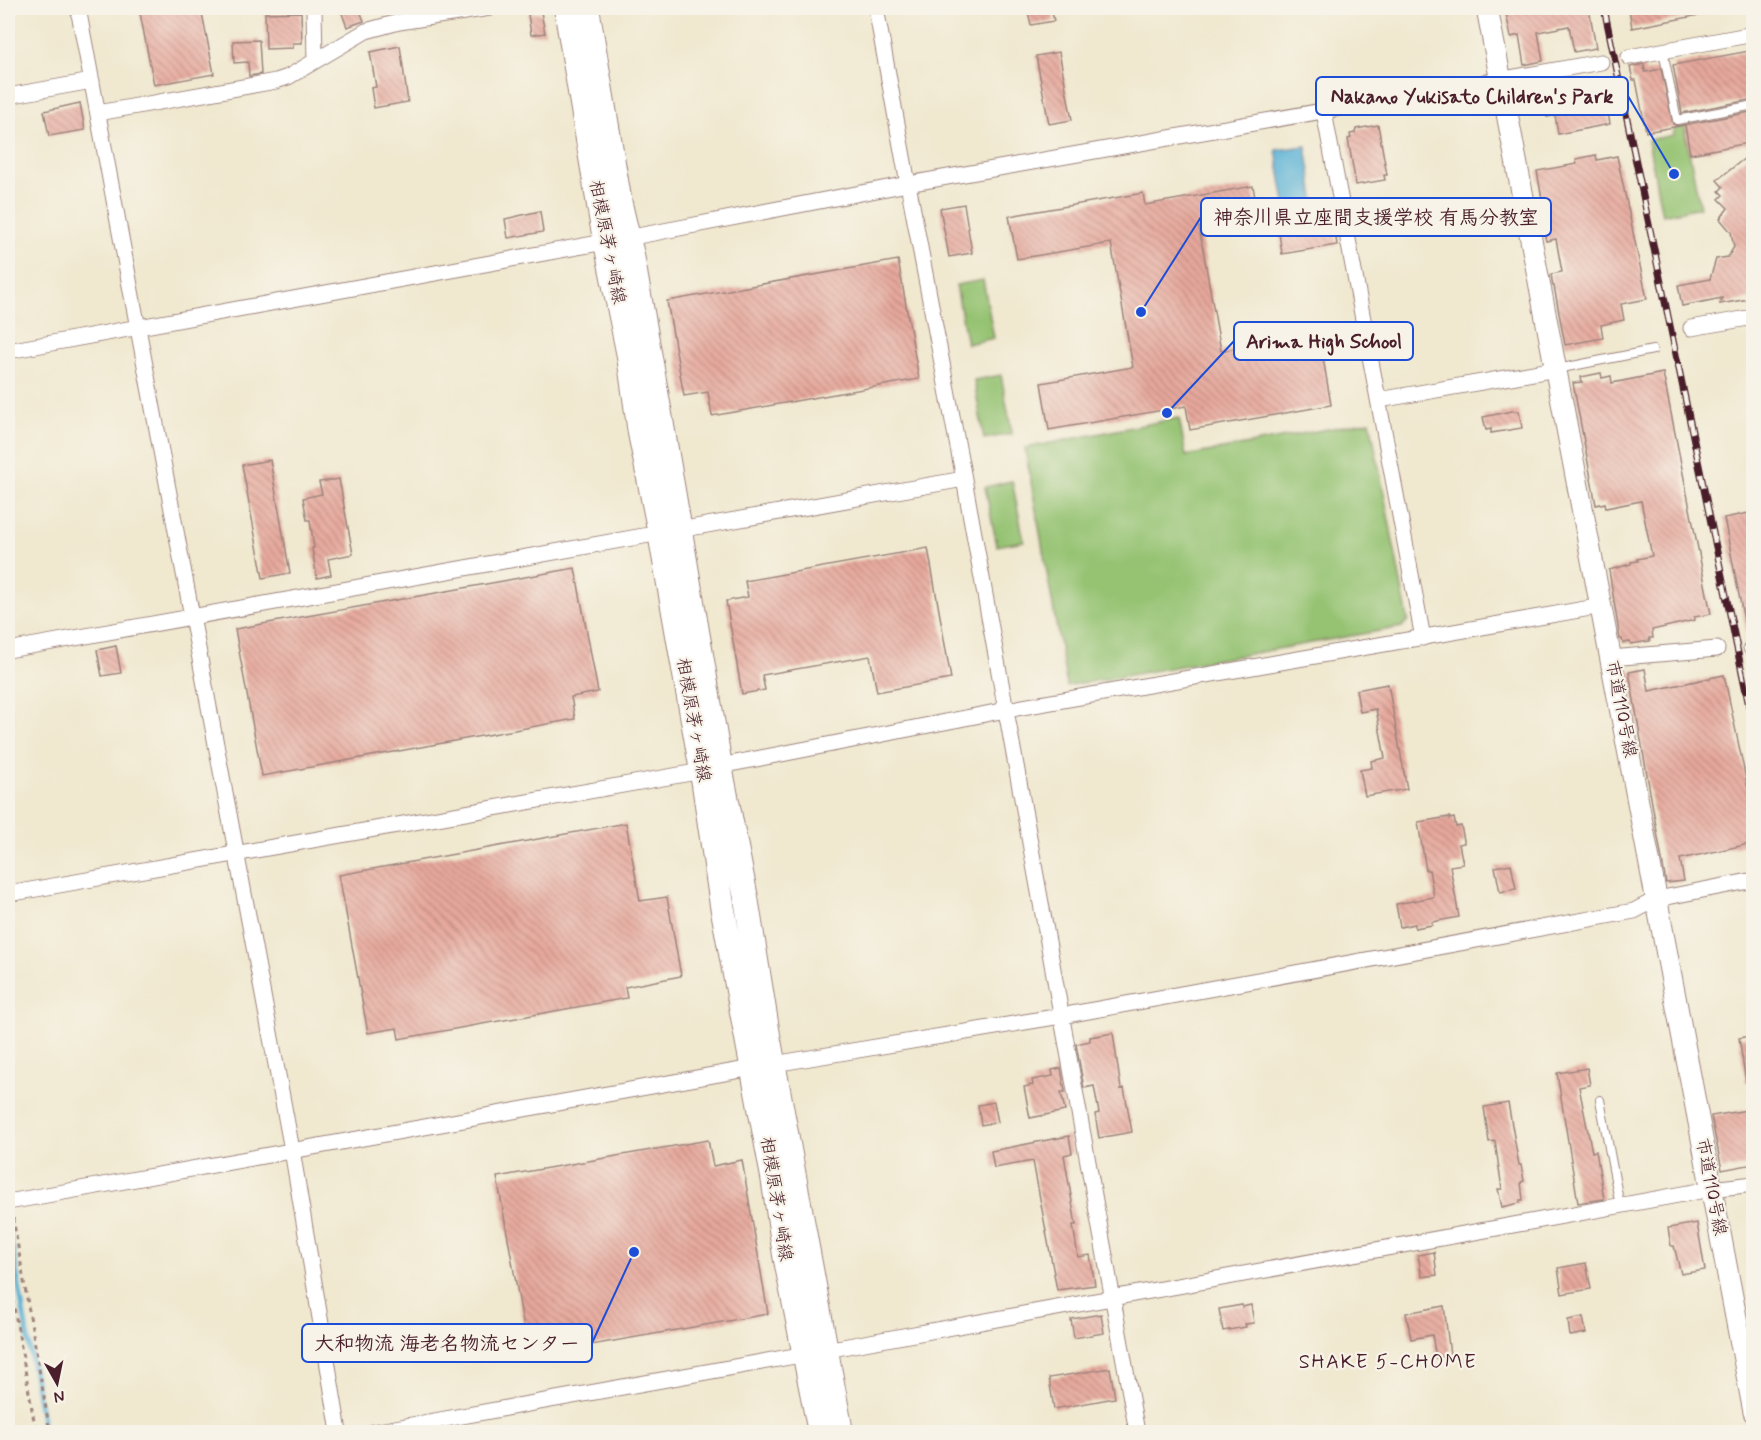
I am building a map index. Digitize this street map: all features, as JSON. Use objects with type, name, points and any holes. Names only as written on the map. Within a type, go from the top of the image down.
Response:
[{"type":"main road","name":"相模原茅ヶ崎線","points":[[566,8],[617,239]]},
{"type":"main road","name":"相模原茅ヶ崎線","points":[[587,8],[617,239],[628,356],[659,533],[711,769],[722,905],[764,1066],[773,1177],[785,1255],[841,1432]]},
{"type":"main road","name":"相模原茅ヶ崎線","points":[[816,1352],[820,1432]]},
{"type":"street","points":[[78,8],[292,1150],[339,1432]]},
{"type":"street","points":[[314,8],[315,61]]},
{"type":"street","points":[[98,113],[276,81],[288,77],[366,31],[399,22],[490,8]]},
{"type":"street","points":[[876,8],[1137,1432]]},
{"type":"street","name":"市道110号線","points":[[1487,8],[1754,1412]]},
{"type":"street","points":[[1629,57],[1754,34]]},
{"type":"street","points":[[8,351],[908,184],[1601,62]]},
{"type":"street","points":[[8,96],[92,81]]},
{"type":"street","points":[[1324,112],[1423,638]]},
{"type":"street","points":[[1691,328],[1754,317]]},
{"type":"street","points":[[1379,400],[1556,369]]},
{"type":"street","points":[[8,650],[964,479]]},
{"type":"street","points":[[8,894],[711,769],[1006,710],[1602,606]]},
{"type":"street","points":[[1611,658],[1717,649]]},
{"type":"street","points":[[9,1201],[764,1066],[1061,1016],[1634,911],[1657,899],[1754,880]]},
{"type":"street","points":[[373,1432],[1711,1189],[1754,1184]]},
{"type":"lane","points":[[1663,51],[1677,120],[1754,105]]},
{"type":"lane","points":[[1556,369],[1653,350]]},
{"type":"lane","points":[[1600,1100],[1620,1206]]},
{"type":"path","points":[[9,1201],[50,1432]]},
{"type":"path","points":[[8,1272],[36,1432]]},
{"type":"green space","points":[[1687,126],[1685,131],[1700,207],[1662,215],[1648,140],[1674,135],[1673,129]]},
{"type":"green space","points":[[983,280],[994,338],[967,344],[956,285]]},
{"type":"green space","points":[[1001,375],[1012,434],[984,439],[974,380]]},
{"type":"green space","points":[[1179,418],[1186,456],[1370,421],[1408,620],[1402,627],[1067,686],[1025,448]]},
{"type":"green space","points":[[1012,481],[1024,541],[997,546],[985,487]]},
{"type":"water","points":[[1306,146],[1315,204],[1286,209],[1276,150]]},
{"type":"building","points":[[139,8],[201,8],[214,74],[154,85]]},
{"type":"building","points":[[340,8],[359,8],[364,21],[347,27]]},
{"type":"building","points":[[1027,8],[1051,8],[1054,21],[1031,25]]},
{"type":"building","points":[[1505,8],[1589,8],[1596,48],[1574,52],[1569,26],[1538,32],[1543,61],[1524,65],[1519,35],[1511,37]]},
{"type":"building","points":[[1629,8],[1704,8],[1705,14],[1632,28]]},
{"type":"building","points":[[301,12],[302,43],[293,43],[293,48],[266,49],[265,13]]},
{"type":"building","points":[[541,12],[545,33],[531,35],[528,14]]},
{"type":"building","points":[[259,40],[261,74],[249,76],[248,62],[234,63],[233,41]]},
{"type":"building","points":[[400,46],[408,102],[374,108],[371,88],[376,87],[370,52]]},
{"type":"building","points":[[1749,51],[1754,99],[1682,113],[1673,65]]},
{"type":"building","points":[[1059,52],[1072,120],[1049,124],[1036,56]]},
{"type":"building","points":[[1644,64],[1645,72],[1661,69],[1673,124],[1678,126],[1751,112],[1754,142],[1690,154],[1685,125],[1646,132],[1636,80],[1633,80],[1630,67]]},
{"type":"building","points":[[1603,86],[1610,124],[1558,134],[1555,115],[1547,117],[1543,96]]},
{"type":"building","points":[[80,103],[85,130],[49,136],[44,111]]},
{"type":"building","points":[[1378,125],[1387,175],[1384,175],[1385,180],[1356,185],[1348,139],[1356,129]]},
{"type":"building","points":[[1754,151],[1754,298],[1720,304],[1722,298],[1682,306],[1678,285],[1710,279],[1716,259],[1728,257],[1734,247],[1731,232],[1720,219],[1728,208],[1719,199],[1723,195],[1719,191],[1723,187],[1717,180]]},
{"type":"building","points":[[1596,155],[1597,160],[1617,156],[1647,299],[1621,304],[1624,320],[1601,325],[1603,338],[1565,345],[1551,274],[1562,272],[1556,239],[1546,241],[1543,228],[1547,227],[1537,171],[1577,164],[1576,159]]},
{"type":"building","points":[[1253,186],[1258,217],[1199,227],[1221,351],[1319,334],[1331,405],[1190,430],[1186,406],[1049,430],[1041,383],[1133,367],[1111,243],[1017,259],[1009,216],[1143,193],[1145,205]]},
{"type":"building","points":[[964,204],[972,253],[949,257],[940,208]]},
{"type":"building","points":[[540,211],[543,232],[508,238],[505,219]]},
{"type":"building","points":[[1334,223],[1337,245],[1282,254],[1279,233]]},
{"type":"building","points":[[898,260],[919,379],[712,416],[708,392],[684,396],[667,301]]},
{"type":"building","points":[[1601,373],[1602,378],[1611,376],[1612,383],[1663,373],[1711,614],[1652,630],[1653,638],[1649,638],[1650,641],[1631,644],[1630,642],[1623,643],[1620,639],[1609,570],[1652,556],[1641,501],[1606,508],[1605,503],[1596,505],[1573,383],[1582,382],[1581,377]]},
{"type":"building","points":[[1519,411],[1522,428],[1491,433],[1491,429],[1486,430],[1483,417]]},
{"type":"building","points":[[270,460],[290,573],[263,578],[242,465]]},
{"type":"building","points":[[339,479],[353,554],[328,559],[331,575],[317,578],[310,520],[307,520],[303,498],[322,494],[319,482]]},
{"type":"building","points":[[1754,512],[1754,635],[1747,636],[1724,518]]},
{"type":"building","points":[[928,548],[951,679],[877,692],[870,656],[762,675],[765,690],[742,694],[726,601],[748,597],[745,581]]},
{"type":"building","points":[[575,568],[598,692],[571,697],[575,719],[262,776],[235,629]]},
{"type":"building","points":[[116,646],[121,673],[102,676],[97,650]]},
{"type":"building","points":[[1645,669],[1649,691],[1724,675],[1754,817],[1754,843],[1680,859],[1684,881],[1666,883],[1629,672]]},
{"type":"building","points":[[1388,684],[1407,789],[1365,796],[1360,770],[1372,768],[1371,761],[1385,758],[1376,709],[1360,712],[1356,690]]},
{"type":"building","points":[[1450,817],[1450,819],[1454,818],[1456,827],[1461,826],[1464,840],[1464,843],[1459,844],[1463,864],[1450,866],[1459,917],[1415,928],[1415,924],[1400,927],[1396,904],[1434,897],[1429,870],[1426,870],[1418,822]]},
{"type":"building","points":[[626,823],[640,901],[667,897],[681,976],[625,987],[627,998],[399,1039],[397,1028],[368,1033],[339,875]]},
{"type":"building","points":[[1511,864],[1516,889],[1500,892],[1495,867]]},
{"type":"building","points":[[1113,1033],[1121,1089],[1124,1088],[1132,1132],[1099,1138],[1095,1114],[1099,1113],[1094,1086],[1084,1088],[1076,1044],[1090,1041],[1090,1037]]},
{"type":"building","points":[[1754,1035],[1754,1082],[1746,1082],[1739,1038]]},
{"type":"building","points":[[1061,1068],[1065,1092],[1061,1092],[1065,1111],[1030,1118],[1024,1087],[1033,1085],[1032,1080],[1053,1076],[1052,1070]]},
{"type":"building","points":[[1587,1068],[1590,1085],[1579,1087],[1592,1152],[1596,1151],[1604,1199],[1578,1203],[1557,1073]]},
{"type":"building","points":[[994,1102],[998,1122],[981,1125],[978,1105]]},
{"type":"building","points":[[1508,1103],[1524,1181],[1521,1182],[1523,1200],[1520,1200],[1520,1203],[1502,1207],[1498,1189],[1502,1189],[1495,1141],[1489,1142],[1484,1107]]},
{"type":"building","points":[[1754,1109],[1754,1164],[1722,1170],[1711,1116]]},
{"type":"building","points":[[1069,1136],[1072,1153],[1064,1155],[1076,1225],[1073,1225],[1078,1257],[1090,1255],[1095,1285],[1057,1290],[1033,1161],[994,1168],[991,1151]]},
{"type":"building","points":[[708,1140],[713,1166],[742,1160],[768,1314],[529,1356],[497,1177]]},
{"type":"building","points":[[1697,1223],[1705,1270],[1681,1274],[1674,1246],[1671,1246],[1668,1228]]},
{"type":"building","points":[[1434,1252],[1437,1275],[1422,1277],[1418,1255]]},
{"type":"building","points":[[1586,1263],[1591,1289],[1562,1294],[1558,1268]]},
{"type":"building","points":[[1242,1305],[1242,1307],[1251,1305],[1254,1323],[1245,1324],[1246,1327],[1223,1331],[1219,1309]]},
{"type":"building","points":[[1444,1306],[1450,1355],[1436,1358],[1432,1335],[1411,1339],[1406,1313]]},
{"type":"building","points":[[1101,1314],[1104,1333],[1074,1338],[1071,1319]]},
{"type":"building","points":[[1583,1317],[1586,1333],[1570,1336],[1568,1320]]},
{"type":"building","points":[[1110,1368],[1115,1398],[1054,1409],[1049,1378]]},
{"type":"waterway","points":[[8,1223],[44,1432]]},
{"type":"railway","points":[[1604,8],[1754,730]]},
{"type":"place","name":"Nakano Yukisato Children's Park","points":[[1674,174]]},
{"type":"place","name":"神奈川県立座間支援学校 有馬分教室","points":[[1141,312]]},
{"type":"place","name":"Arima High School","points":[[1167,413]]},
{"type":"place","name":"大和物流 海老名物流センター","points":[[634,1252]]},
{"type":"district","name":"SHAKE 5-CHOME","points":[[1388,1362]]}]
